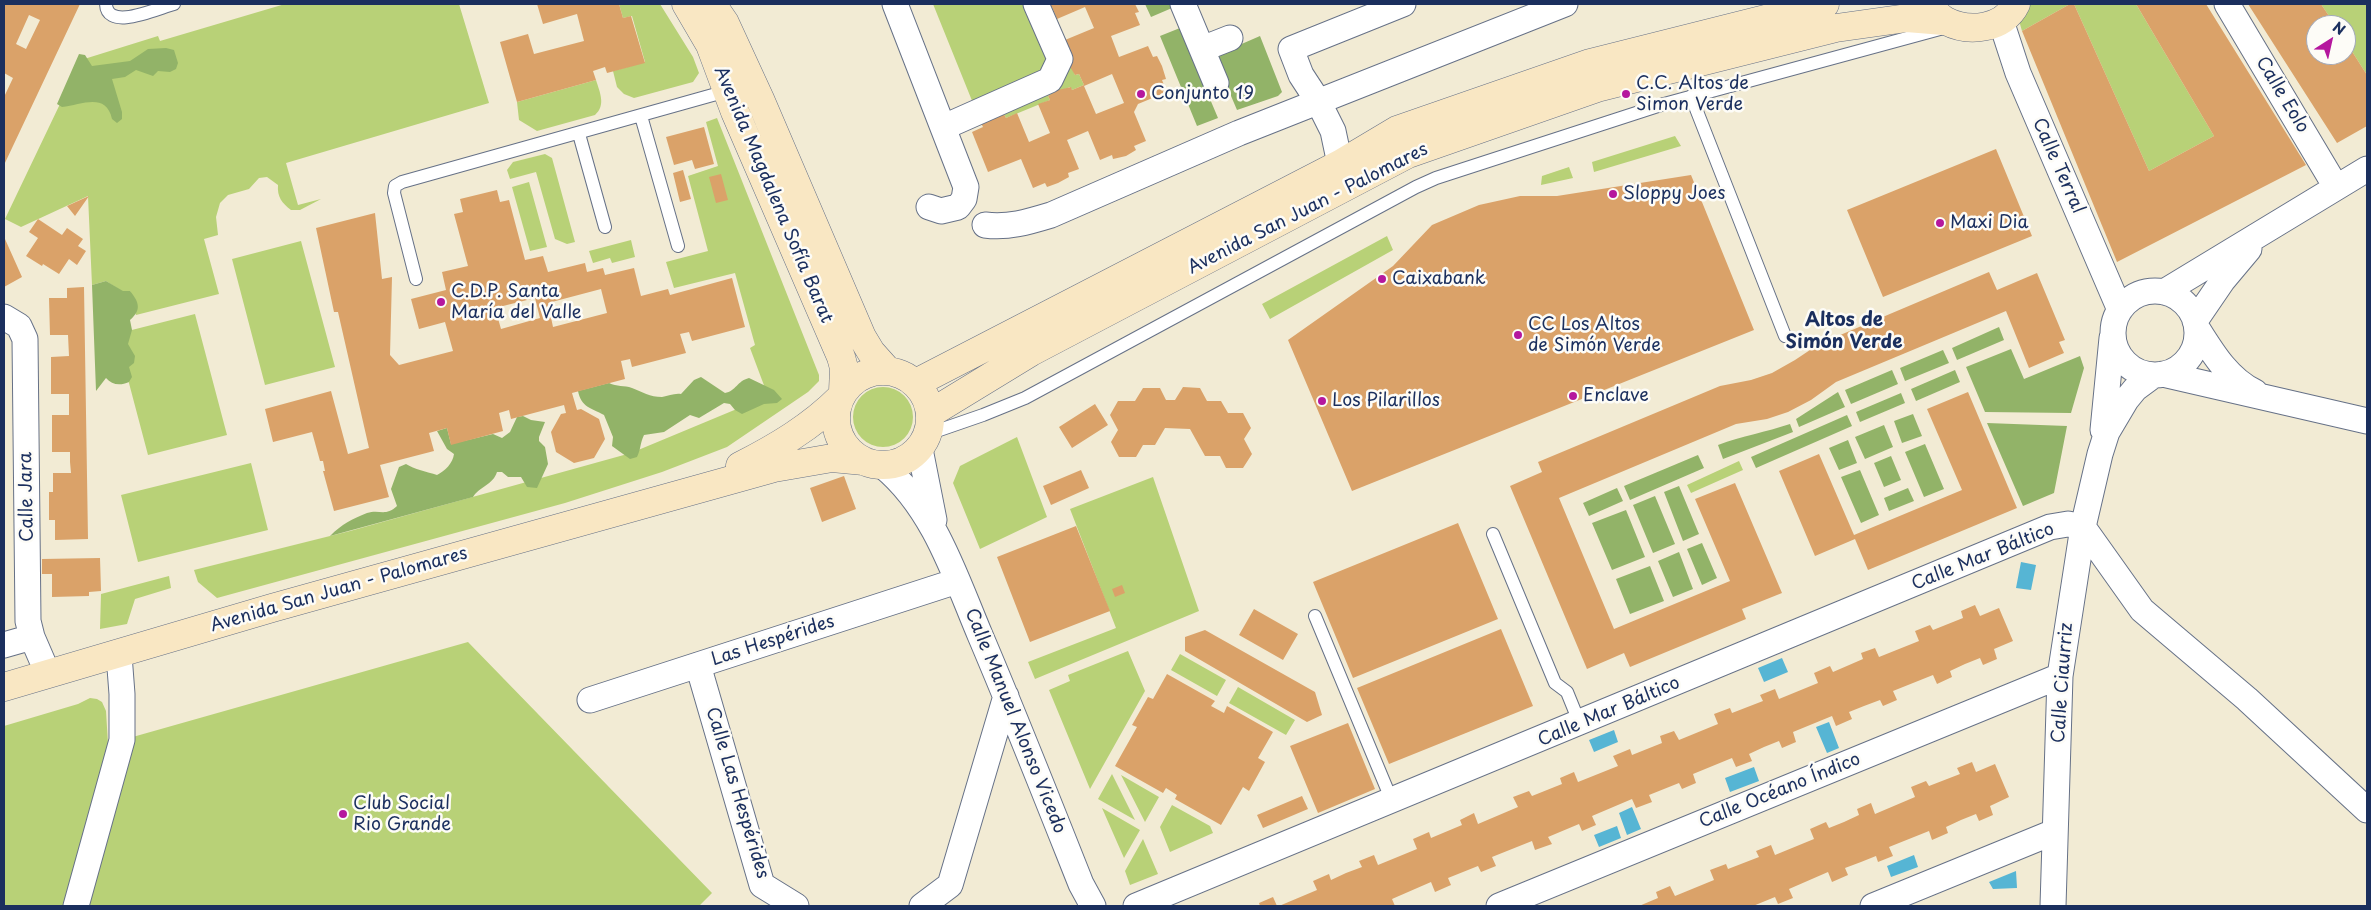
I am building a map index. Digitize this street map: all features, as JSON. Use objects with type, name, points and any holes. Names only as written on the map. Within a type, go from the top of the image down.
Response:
[{"type":"street","name":"Avenida Magdalena Sofía Barat","points":[[686,4],[710,45],[727,90],[841,357],[844,368],[842,394]]},
{"type":"street","name":"Avenida Magdalena Sofía Barat","points":[[712,4],[725,23],[760,99],[862,337],[871,352],[888,371]]},
{"type":"street","points":[[895,4],[964,177],[966,193],[962,203],[954,209],[941,211],[929,207]]},
{"type":"street","points":[[944,127],[1050,80],[1060,59],[1036,4]]},
{"type":"street","points":[[1183,4],[1216,83]]},
{"type":"street","points":[[1340,164],[1333,132],[1318,101],[1301,75],[1291,49],[1403,4]]},
{"type":"street","points":[[985,225],[1000,227],[1051,215],[1234,124],[1318,101],[1539,9],[1565,4]]},
{"type":"street","name":"Avenida San Juan - Palomares","points":[[916,383],[1340,164],[1397,130],[1590,63],[1825,4]]},
{"type":"street","name":"Calle Eolo","points":[[2227,4],[2336,187]]},
{"type":"street","name":"Avenida San Juan - Palomares","points":[[926,432],[1031,352],[1408,154],[1597,88],[1836,28],[1907,18],[1943,16],[1972,28],[1987,26],[2008,12]]},
{"type":"street","name":"Calle Terral","points":[[2008,12],[2018,73],[2116,320]]},
{"type":"street","points":[[1202,49],[1230,38]]},
{"type":"street","points":[[2164,292],[2367,169]]},
{"type":"street","points":[[2158,375],[2170,373],[2182,366],[2192,353],[2196,344],[2196,325],[2223,280],[2270,227]]},
{"type":"street","points":[[2275,401],[2249,389],[2232,376],[2214,356],[2185,303],[2164,292],[2148,292],[2134,296],[2116,320],[2114,344],[2121,358],[2139,372],[2367,422]]},
{"type":"street","name":"Calle Jara","points":[[8,319],[19,326],[25,339],[28,621],[32,636],[48,674]]},
{"type":"street","name":"Calle Ciaurriz","points":[[2098,462],[2116,320]]},
{"type":"street","points":[[879,370],[899,373],[916,383],[925,398],[926,432],[904,460],[873,464],[832,458],[803,462],[675,495],[768,452],[819,419],[854,380],[864,374],[879,370]]},
{"type":"street","name":"Calle Ciaurriz","points":[[2053,906],[2060,676],[2083,527],[2107,432],[2119,409],[2135,389],[2158,375]]},
{"type":"street","points":[[842,394],[837,404],[838,434],[845,447],[873,464]]},
{"type":"street","name":"Calle Manuel Alonso Vicedo","points":[[926,432],[937,535]]},
{"type":"street","name":"Calle Manuel Alonso Vicedo","points":[[873,464],[909,490],[937,535],[1006,696],[1081,884],[1093,906]]},
{"type":"street","name":"Avenida San Juan - Palomares","points":[[4,687],[119,655],[272,608],[675,495]]},
{"type":"street","name":"Calle Mar Báltico","points":[[1136,906],[1580,724],[2050,527],[2068,524],[2083,527]]},
{"type":"street","points":[[2083,527],[2142,610],[2247,699],[2367,810]]},
{"type":"street","name":"Las Hespérides","points":[[590,700],[957,580]]},
{"type":"street","points":[[4,645],[32,636]]},
{"type":"street","points":[[76,906],[122,740],[122,694],[119,655]]},
{"type":"street","name":"Calle Las Hespérides","points":[[698,665],[762,885],[796,906]]},
{"type":"street","name":"Calle Océano Índico","points":[[1499,906],[2060,676]]},
{"type":"street","points":[[922,906],[950,885],[1006,696]]},
{"type":"street","points":[[1874,906],[2054,832]]},
{"type":"lane","points":[[106,4],[108,14],[119,18],[126,18],[174,4]]},
{"type":"lane","points":[[926,432],[984,415],[1025,398],[1416,187],[1436,178],[1943,16]]},
{"type":"lane","points":[[416,279],[394,193],[395,186],[402,182],[579,134],[727,90]]},
{"type":"lane","points":[[1691,96],[1785,336]]},
{"type":"lane","points":[[641,116],[678,246]]},
{"type":"lane","points":[[579,134],[605,228]]},
{"type":"lane","points":[[1493,534],[1555,683],[1567,692],[1580,724]]},
{"type":"lane","points":[[1315,616],[1392,801]]},
{"type":"green space","points":[[285,4],[459,4],[489,103],[286,163],[298,205],[321,199],[300,210],[291,210],[285,205],[279,196],[278,185],[267,177],[259,178],[249,189],[228,195],[220,203],[216,217],[218,235],[204,239],[219,294],[136,315],[130,291],[123,292],[106,281],[92,285],[88,196],[21,227],[5,219],[81,60],[158,36],[160,41]]},
{"type":"green space","points":[[619,4],[660,4],[693,57],[699,73],[693,82],[634,98],[624,94],[617,87],[613,71],[645,62],[632,16],[623,18]]},
{"type":"green space","points":[[933,4],[1046,4],[1052,7],[1070,51],[1071,65],[1075,75],[1079,74],[1084,85],[1072,90],[1070,87],[1048,96],[1050,100],[1006,118],[1004,114],[981,123]]},
{"type":"green space","points":[[1145,4],[1170,4],[1172,8],[1151,17]]},
{"type":"green space","points":[[2026,4],[2070,4],[2022,31],[2018,17]]},
{"type":"green space","points":[[2074,4],[2136,4],[2214,136],[2149,171]]},
{"type":"green space","points":[[2321,4],[2367,4],[2367,75],[2356,58],[2356,15],[2328,15]]},
{"type":"green space","points":[[1180,28],[1218,118],[1197,126],[1160,36]]},
{"type":"green space","points":[[1260,36],[1282,92],[1278,96],[1237,110],[1214,56]]},
{"type":"green space","points":[[166,48],[174,50],[178,63],[176,69],[170,72],[158,71],[153,76],[136,70],[125,77],[112,79],[122,112],[122,119],[117,123],[112,119],[104,105],[99,103],[92,102],[62,107],[57,104],[79,54],[85,55],[92,66],[130,61],[148,49]]},
{"type":"green space","points":[[596,80],[601,103],[595,115],[537,131],[519,120],[517,102]]},
{"type":"green space","points":[[717,118],[819,375],[819,381],[808,392],[727,447],[662,472],[565,503],[217,598],[198,582],[194,570],[350,531],[631,453],[768,396],[750,348],[755,345],[735,273],[674,288],[666,262],[708,251],[688,176],[718,166],[706,122]]},
{"type":"green space","points":[[1675,136],[1681,146],[1594,172],[1592,162]]},
{"type":"green space","points":[[545,154],[552,158],[575,242],[567,244],[555,239],[536,172],[510,179],[507,170],[513,162]]},
{"type":"green space","points":[[1569,167],[1573,178],[1541,185],[1542,176]]},
{"type":"green space","points":[[529,182],[547,247],[530,251],[512,187]]},
{"type":"green space","points":[[1387,236],[1393,250],[1270,319],[1262,304]]},
{"type":"green space","points":[[631,240],[635,257],[612,263],[610,258],[593,263],[589,251]]},
{"type":"green space","points":[[301,241],[335,367],[265,385],[232,259]]},
{"type":"green space","points":[[106,281],[123,291],[130,291],[137,302],[138,309],[130,320],[132,330],[128,344],[135,356],[134,363],[129,367],[132,377],[129,382],[116,384],[106,378],[96,391],[92,285]]},
{"type":"green space","points":[[195,314],[227,435],[148,455],[116,334]]},
{"type":"green space","points":[[1999,327],[2004,340],[1957,360],[1952,348]]},
{"type":"green space","points":[[2011,349],[2024,379],[2080,356],[2084,368],[2071,413],[1985,412],[1966,367]]},
{"type":"green space","points":[[1943,350],[1949,363],[1905,381],[1900,368]]},
{"type":"green space","points":[[1892,370],[1898,384],[1851,404],[1845,390]]},
{"type":"green space","points":[[1955,370],[1960,382],[1916,401],[1911,389]]},
{"type":"green space","points":[[701,377],[725,393],[749,378],[774,390],[782,399],[777,403],[764,404],[742,414],[730,404],[724,403],[699,418],[690,415],[664,432],[644,435],[637,457],[630,459],[612,446],[613,437],[604,415],[584,404],[578,391],[609,383],[662,397],[681,394],[694,380]]},
{"type":"green space","points":[[877,387],[889,387],[900,392],[908,400],[913,411],[911,429],[900,442],[889,447],[877,447],[866,442],[858,434],[853,423],[853,411],[858,400],[866,392]]},
{"type":"green space","points":[[1838,392],[1845,407],[1799,427],[1796,419]]},
{"type":"green space","points":[[1901,393],[1905,403],[1860,422],[1856,412]]},
{"type":"green space","points":[[1913,414],[1922,436],[1902,443],[1894,421]]},
{"type":"green space","points":[[1847,415],[1852,426],[1756,468],[1751,457]]},
{"type":"green space","points":[[523,416],[531,420],[545,422],[539,441],[545,447],[548,464],[537,488],[527,487],[521,477],[508,477],[502,472],[497,472],[493,480],[473,497],[330,536],[343,525],[357,517],[372,512],[386,512],[397,506],[391,489],[399,467],[406,464],[437,475],[446,469],[452,461],[454,454],[447,449],[437,431],[447,428],[451,444],[493,434],[502,438],[510,432],[517,417]]},
{"type":"green space","points":[[1987,423],[2067,426],[2054,493],[2023,506]]},
{"type":"green space","points":[[1790,424],[1793,432],[1723,459],[1718,445]]},
{"type":"green space","points":[[1884,425],[1893,447],[1865,459],[1855,437]]},
{"type":"green space","points":[[1017,437],[1047,517],[980,549],[953,483],[960,466]]},
{"type":"green space","points":[[1848,440],[1857,463],[1839,470],[1829,448]]},
{"type":"green space","points":[[1925,444],[1944,489],[1924,497],[1905,452]]},
{"type":"green space","points":[[1698,455],[1704,468],[1630,500],[1624,486]]},
{"type":"green space","points":[[1891,456],[1901,480],[1884,487],[1874,463]]},
{"type":"green space","points":[[1739,461],[1743,470],[1691,493],[1687,485]]},
{"type":"green space","points":[[251,463],[268,530],[138,562],[121,495]]},
{"type":"green space","points":[[1860,470],[1879,515],[1861,523],[1841,477]]},
{"type":"green space","points":[[1153,477],[1199,611],[1035,679],[1028,662],[1116,628],[1070,509]]},
{"type":"green space","points":[[1679,486],[1699,534],[1683,541],[1664,492]]},
{"type":"green space","points":[[1617,488],[1623,501],[1589,516],[1583,503]]},
{"type":"green space","points":[[1908,488],[1914,501],[1889,511],[1884,498]]},
{"type":"green space","points":[[1655,496],[1675,544],[1653,553],[1633,505]]},
{"type":"green space","points":[[1626,510],[1645,557],[1612,570],[1592,523]]},
{"type":"green space","points":[[1702,543],[1717,578],[1702,585],[1687,549]]},
{"type":"green space","points":[[1679,552],[1693,589],[1673,597],[1658,561]]},
{"type":"green space","points":[[1650,566],[1664,601],[1630,614],[1616,579]]},
{"type":"green space","points":[[169,576],[171,588],[135,599],[127,624],[100,629],[101,594]]},
{"type":"green space","name":"Club Social Rio Grande","points":[[468,642],[712,893],[699,906],[4,906],[4,726],[78,704],[90,698],[97,699],[102,702],[106,711],[108,744]]},
{"type":"green space","points":[[1128,651],[1145,691],[1090,789],[1049,690],[1070,681],[1068,675]]},
{"type":"green space","points":[[1180,654],[1226,680],[1217,696],[1171,670]]},
{"type":"green space","points":[[1238,687],[1295,720],[1286,735],[1229,703]]},
{"type":"green space","points":[[1112,774],[1135,820],[1098,799]]},
{"type":"green space","points":[[1121,775],[1159,797],[1145,822]]},
{"type":"green space","points":[[1172,805],[1210,826],[1213,833],[1170,852],[1160,827]]},
{"type":"green space","points":[[1102,808],[1140,830],[1124,858]]},
{"type":"green space","points":[[1143,839],[1158,874],[1130,885],[1125,871]]},
{"type":"water","points":[[2021,562],[2036,565],[2031,590],[2016,588]]},
{"type":"water","points":[[1782,658],[1788,672],[1764,682],[1758,668]]},
{"type":"water","points":[[1829,722],[1839,748],[1827,753],[1816,727]]},
{"type":"water","points":[[1614,730],[1618,742],[1594,752],[1589,740]]},
{"type":"water","points":[[1754,767],[1759,781],[1730,792],[1725,778]]},
{"type":"water","points":[[1632,807],[1641,829],[1627,835],[1619,813]]},
{"type":"water","points":[[1617,826],[1621,838],[1599,847],[1594,835]]},
{"type":"water","points":[[1914,855],[1918,867],[1891,877],[1887,866]]},
{"type":"water","points":[[2016,871],[2017,888],[1993,889],[1989,882]]},
{"type":"building","points":[[4,4],[80,4],[4,165],[4,97],[13,78],[4,73]],"holes":[[[29,15],[40,20],[26,49],[16,44]]]},
{"type":"building","points":[[537,4],[619,4],[623,18],[631,16],[645,63],[607,73],[605,67],[593,71],[596,80],[517,102],[500,42],[528,34],[534,54],[584,41],[577,14],[543,24]]},
{"type":"building","name":"Conjunto 19","points":[[1046,4],[1135,4],[1139,12],[1135,13],[1140,25],[1111,36],[1119,57],[1148,46],[1153,57],[1157,56],[1162,66],[1166,79],[1162,80],[1167,92],[1138,104],[1134,112],[1146,141],[1134,146],[1136,150],[1126,156],[1113,159],[1112,155],[1100,160],[1088,131],[1067,140],[1079,169],[1068,173],[1069,177],[1058,183],[1047,187],[1045,183],[1033,188],[1021,159],[988,172],[972,132],[983,127],[981,123],[1004,114],[1006,118],[1017,113],[1029,142],[1050,133],[1038,104],[1050,100],[1048,96],[1058,90],[1071,87],[1072,90],[1084,85],[1079,74],[1075,75],[1069,65],[1065,40],[1094,28],[1085,7],[1057,19],[1052,7],[1048,9]],"holes":[[[1112,74],[1124,103],[1096,114],[1084,86]]]},
{"type":"building","points":[[2070,4],[2074,4],[2149,171],[2214,136],[2136,4],[2206,4],[2306,165],[2117,262],[2022,31]]},
{"type":"building","points":[[2248,4],[2321,4],[2328,15],[2306,15],[2306,65],[2356,65],[2356,58],[2367,75],[2367,126],[2337,143]]},
{"type":"building","points":[[704,127],[714,164],[695,169],[692,160],[674,165],[666,137]]},
{"type":"building","name":"Maxi Dia","points":[[1996,149],[2032,236],[1883,297],[1847,210]]},
{"type":"building","points":[[683,170],[691,199],[680,202],[673,173]]},
{"type":"building","points":[[721,174],[728,200],[716,203],[709,177]]},
{"type":"building","name":"CC Los Altos de Simón Verde","points":[[1691,175],[1754,330],[1352,491],[1288,340],[1393,266],[1432,225],[1479,205],[1520,196],[1557,196]]},
{"type":"building","points":[[497,190],[500,202],[509,200],[525,260],[543,256],[548,272],[585,263],[587,272],[603,268],[605,275],[634,268],[641,296],[668,289],[670,295],[732,278],[745,327],[692,341],[689,332],[680,334],[686,353],[632,367],[630,359],[621,361],[625,379],[572,393],[577,410],[581,409],[599,419],[605,439],[594,458],[574,463],[556,452],[551,432],[561,414],[566,413],[564,405],[511,419],[509,410],[499,413],[503,431],[451,445],[447,428],[429,433],[434,451],[380,465],[389,497],[334,511],[323,471],[325,471],[323,461],[320,461],[312,432],[273,442],[265,409],[331,391],[348,454],[369,448],[338,312],[334,312],[316,228],[375,213],[382,279],[392,277],[390,355],[399,365],[453,351],[445,322],[419,329],[411,299],[446,290],[442,272],[468,266],[454,214],[463,212],[460,199]],"holes":[[[601,289],[607,313],[553,327],[548,303]],[[535,298],[540,318],[501,329],[495,308]]]},
{"type":"building","points":[[89,196],[75,216],[67,206]]},
{"type":"building","points":[[38,219],[62,235],[67,228],[83,239],[78,246],[86,251],[77,265],[69,259],[59,274],[26,256],[38,238],[29,232]]},
{"type":"building","points":[[4,240],[22,277],[4,287]]},
{"type":"building","points":[[1989,272],[1997,290],[2037,273],[2065,340],[2059,342],[2064,353],[2029,368],[2006,311],[1836,382],[1811,400],[1788,412],[1767,419],[1736,424],[1559,498],[1614,629],[1730,581],[1695,499],[1735,483],[1782,593],[1742,609],[1746,619],[1630,667],[1624,653],[1587,669],[1510,486],[1542,472],[1538,462],[1720,386],[1751,380],[1772,373],[1819,344]]},
{"type":"building","points":[[84,287],[88,539],[55,540],[55,520],[49,520],[49,492],[53,492],[53,473],[71,473],[70,452],[52,452],[52,415],[69,415],[69,394],[51,394],[51,357],[69,356],[68,335],[50,335],[49,298],[67,298],[67,288]]},
{"type":"building","points":[[1183,387],[1200,388],[1207,401],[1221,401],[1228,413],[1243,413],[1251,428],[1244,439],[1252,454],[1243,468],[1226,468],[1220,456],[1205,456],[1190,429],[1165,428],[1155,445],[1143,445],[1136,457],[1119,457],[1111,442],[1118,430],[1110,415],[1118,401],[1135,401],[1143,388],[1160,388],[1166,400],[1175,400]]},
{"type":"building","points":[[1968,392],[2017,508],[1868,570],[1855,539],[1815,556],[1779,471],[1819,454],[1854,535],[1962,490],[1927,409]]},
{"type":"building","points":[[1095,404],[1108,425],[1072,448],[1059,427]]},
{"type":"building","points":[[1081,470],[1089,488],[1051,505],[1043,486]]},
{"type":"building","points":[[844,476],[856,509],[822,522],[810,488]]},
{"type":"building","points":[[1458,523],[1498,619],[1353,678],[1313,582]]},
{"type":"building","points":[[1076,526],[1110,611],[1030,642],[997,557]]},
{"type":"building","points":[[100,558],[101,591],[89,592],[89,596],[52,597],[52,574],[42,574],[42,559]]},
{"type":"building","points":[[1122,585],[1125,593],[1115,597],[1112,589]]},
{"type":"building","points":[[1975,605],[1980,616],[1999,608],[2013,641],[1994,649],[1997,659],[1983,665],[1980,658],[1965,664],[1950,671],[1952,677],[1937,684],[1933,675],[1893,691],[1897,700],[1883,706],[1880,700],[1849,712],[1852,719],[1836,726],[1832,716],[1793,732],[1796,742],[1782,748],[1779,741],[1764,747],[1749,754],[1752,761],[1736,767],[1732,758],[1693,774],[1696,783],[1682,789],[1679,783],[1649,795],[1652,802],[1636,808],[1632,799],[1592,816],[1596,825],[1582,831],[1579,824],[1548,837],[1552,844],[1535,850],[1532,841],[1492,857],[1496,866],[1481,872],[1478,866],[1448,878],[1451,885],[1435,892],[1431,882],[1392,899],[1395,906],[1279,906],[1317,890],[1313,881],[1329,874],[1331,880],[1362,867],[1359,861],[1374,855],[1378,865],[1417,849],[1413,839],[1429,832],[1431,838],[1462,825],[1460,820],[1474,813],[1478,824],[1518,807],[1513,797],[1529,791],[1532,796],[1562,784],[1560,778],[1574,772],[1578,782],[1618,766],[1613,756],[1630,749],[1632,755],[1662,743],[1660,736],[1674,731],[1679,740],[1718,724],[1714,714],[1730,708],[1732,713],[1763,701],[1760,695],[1775,689],[1779,699],[1818,683],[1814,673],[1830,666],[1833,672],[1863,659],[1861,653],[1875,648],[1879,657],[1919,641],[1915,631],[1930,625],[1933,630],[1963,618],[1961,611]]},
{"type":"building","points":[[1254,609],[1298,634],[1283,660],[1239,635]]},
{"type":"building","points":[[1501,629],[1533,706],[1389,764],[1357,688]]},
{"type":"building","points":[[1205,630],[1315,692],[1322,715],[1307,722],[1185,651],[1185,637]]},
{"type":"building","points":[[1167,674],[1215,701],[1211,706],[1224,713],[1227,706],[1273,732],[1258,758],[1265,762],[1249,791],[1243,787],[1221,825],[1175,799],[1177,795],[1166,788],[1163,793],[1115,766],[1137,727],[1132,725],[1148,697],[1153,699]]},
{"type":"building","points":[[1348,723],[1375,789],[1318,813],[1290,746]]},
{"type":"building","points":[[1972,762],[1976,772],[1995,764],[2009,797],[1990,806],[1993,815],[1979,821],[1976,814],[1961,820],[1946,827],[1948,833],[1932,840],[1929,831],[1889,847],[1893,856],[1878,862],[1876,856],[1845,868],[1848,875],[1832,882],[1828,872],[1789,889],[1793,898],[1778,904],[1775,897],[1753,906],[1639,906],[1658,898],[1656,892],[1670,886],[1675,896],[1714,880],[1710,870],[1726,864],[1728,869],[1759,857],[1756,851],[1771,845],[1775,855],[1814,839],[1810,829],[1826,822],[1829,828],[1844,822],[1859,815],[1857,809],[1871,803],[1875,814],[1915,797],[1911,787],[1926,781],[1929,786],[1960,774],[1957,768]]},
{"type":"building","points":[[1302,796],[1308,809],[1263,828],[1257,815]]},
{"type":"building","points":[[1273,897],[1277,906],[1260,906],[1259,903]]},
{"type":"place","name":"Conjunto 19","points":[[1141,94]]},
{"type":"place","name":"C.C. Altos de Simon Verde","points":[[1626,94]]},
{"type":"place","name":"Sloppy Joes","points":[[1613,194]]},
{"type":"place","name":"Maxi Dia","points":[[1940,223]]},
{"type":"place","name":"Caixabank","points":[[1382,279]]},
{"type":"place","name":"C.D.P. Santa María del Valle","points":[[441,302]]},
{"type":"place","name":"CC Los Altos de Simón Verde","points":[[1518,335]]},
{"type":"place","name":"Enclave","points":[[1573,396]]},
{"type":"place","name":"Los Pilarillos","points":[[1322,401]]},
{"type":"place","name":"Club Social Rio Grande","points":[[343,814]]},
{"type":"district","name":"Altos de Simón Verde","points":[[1844,332]]}]
